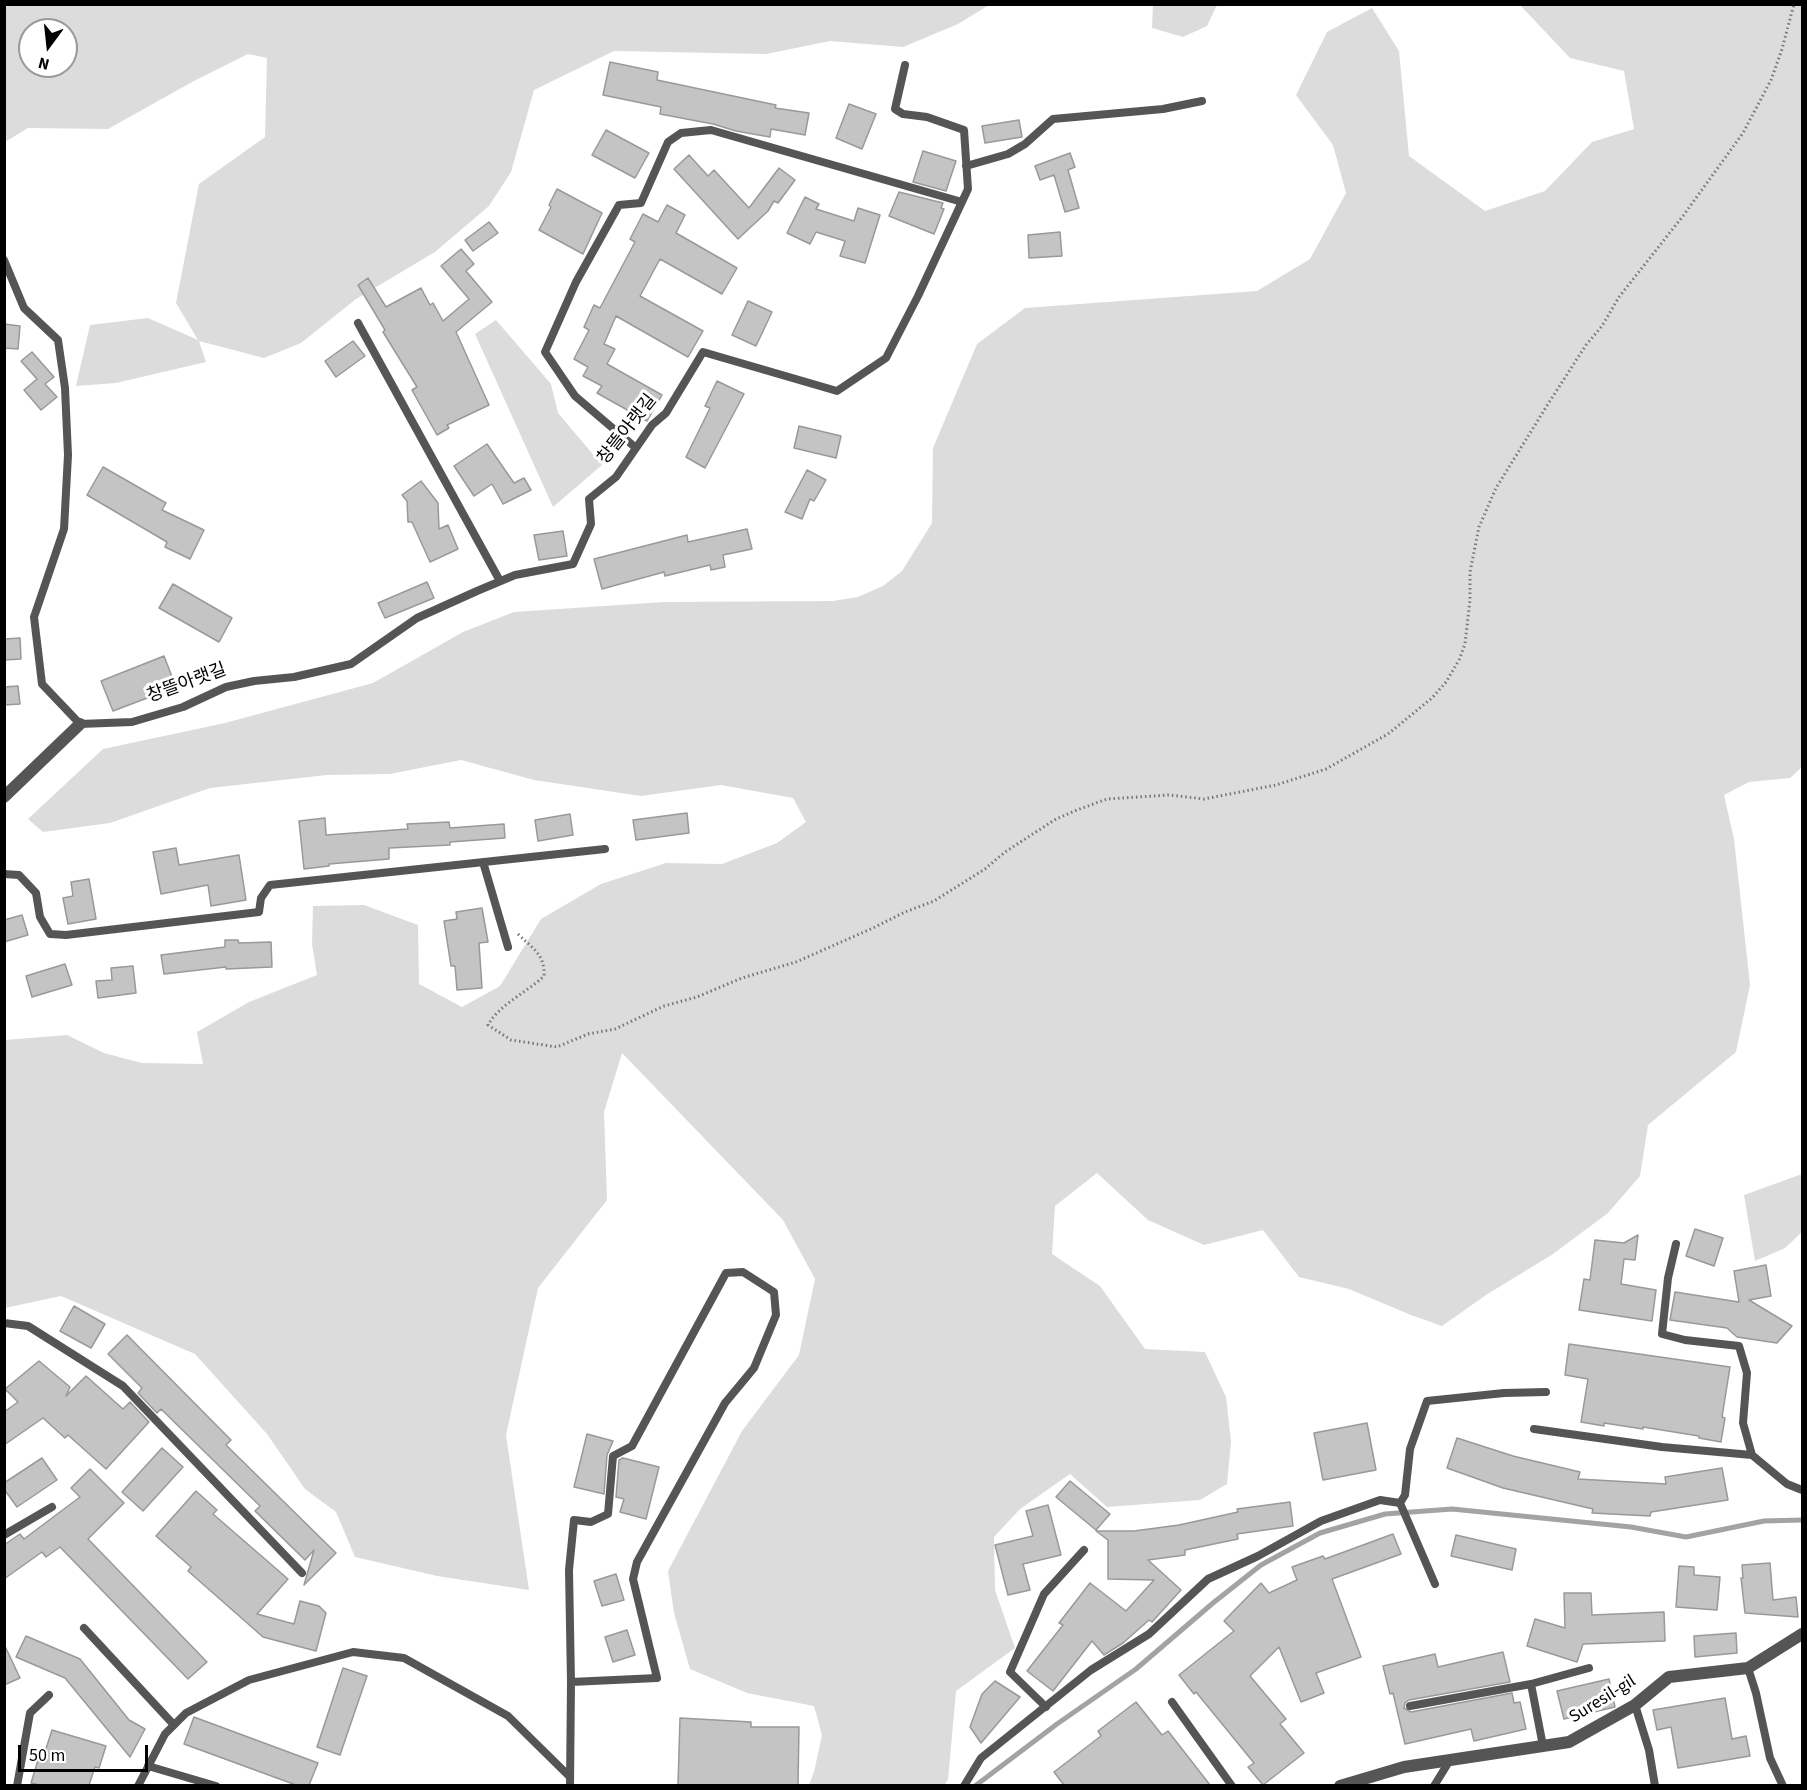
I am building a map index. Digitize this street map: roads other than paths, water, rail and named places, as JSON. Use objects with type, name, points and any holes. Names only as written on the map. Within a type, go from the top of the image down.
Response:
[{"type":"street","points":[[4,797],[80,724]]},
{"type":"street","name":"Suresil-gil","points":[[1340,1785],[1404,1767],[1569,1742],[1635,1705],[1669,1677],[1748,1668],[1803,1634]]},
{"type":"lane","name":"창뜰아랫길","points":[[80,724],[132,722],[183,707],[226,687],[254,681],[294,677],[351,664],[417,618],[515,575],[573,564],[591,524],[589,499],[616,477],[652,425],[666,412],[703,352],[837,391],[886,358],[968,189],[963,130],[927,117],[903,114],[895,109],[905,65]]},
{"type":"lane","points":[[966,166],[1008,154],[1025,144],[1053,119],[1163,109],[1202,102]]},
{"type":"lane","points":[[636,448],[575,396],[545,352],[576,282],[619,205],[641,203],[668,142],[681,133],[711,130],[962,202]]},
{"type":"lane","points":[[4,260],[24,308],[58,340],[65,388],[68,455],[64,529],[34,617],[42,684],[80,724]]},
{"type":"lane","points":[[358,323],[500,581]]},
{"type":"lane","points":[[4,874],[19,875],[36,893],[40,917],[50,934],[66,936],[259,912],[261,898],[270,885],[605,849]]},
{"type":"lane","points":[[483,862],[508,947]]},
{"type":"lane","points":[[1676,1244],[1668,1278],[1662,1334],[1685,1340],[1739,1346],[1747,1373],[1743,1423],[1752,1455]]},
{"type":"lane","points":[[570,1781],[569,1570],[574,1520],[591,1522],[608,1514],[613,1456],[632,1446],[726,1273],[743,1272],[774,1292],[776,1315],[754,1368],[726,1403],[637,1562],[633,1579],[657,1678],[571,1682]]},
{"type":"lane","points":[[4,1323],[28,1326],[123,1386],[302,1573]]},
{"type":"lane","points":[[1400,1504],[1405,1495],[1410,1449],[1427,1401],[1504,1393],[1546,1392]]},
{"type":"lane","points":[[1534,1429],[1662,1447],[1752,1455],[1787,1484],[1803,1490]]},
{"type":"lane","points":[[964,1785],[981,1758],[1091,1670],[1149,1634],[1208,1579],[1258,1557],[1321,1521],[1380,1500],[1400,1504]]},
{"type":"lane","points":[[1400,1504],[1435,1584]]},
{"type":"lane","points":[[4,1535],[52,1508]]},
{"type":"lane","points":[[1046,1707],[1010,1672],[1044,1594],[1084,1550]]},
{"type":"lane","points":[[84,1628],[174,1725]]},
{"type":"lane","points":[[138,1785],[165,1734],[186,1713],[249,1680],[353,1652],[404,1658],[508,1716],[570,1781]]},
{"type":"lane","points":[[1410,1706],[1531,1684],[1589,1668]]},
{"type":"lane","points":[[1748,1668],[1756,1693],[1770,1758],[1783,1785]]},
{"type":"lane","points":[[1531,1684],[1543,1746]]},
{"type":"lane","points":[[17,1785],[30,1713],[49,1695]]},
{"type":"lane","points":[[1172,1702],[1232,1785]]},
{"type":"lane","points":[[1635,1705],[1649,1750],[1655,1785]]},
{"type":"lane","points":[[1434,1785],[1450,1760]]},
{"type":"lane","points":[[148,1766],[216,1785]]},
{"type":"waterway","points":[[975,1786],[1057,1724],[1136,1669],[1261,1565],[1320,1533],[1385,1514],[1452,1509],[1631,1527],[1686,1537],[1764,1521],[1802,1520]]}]
